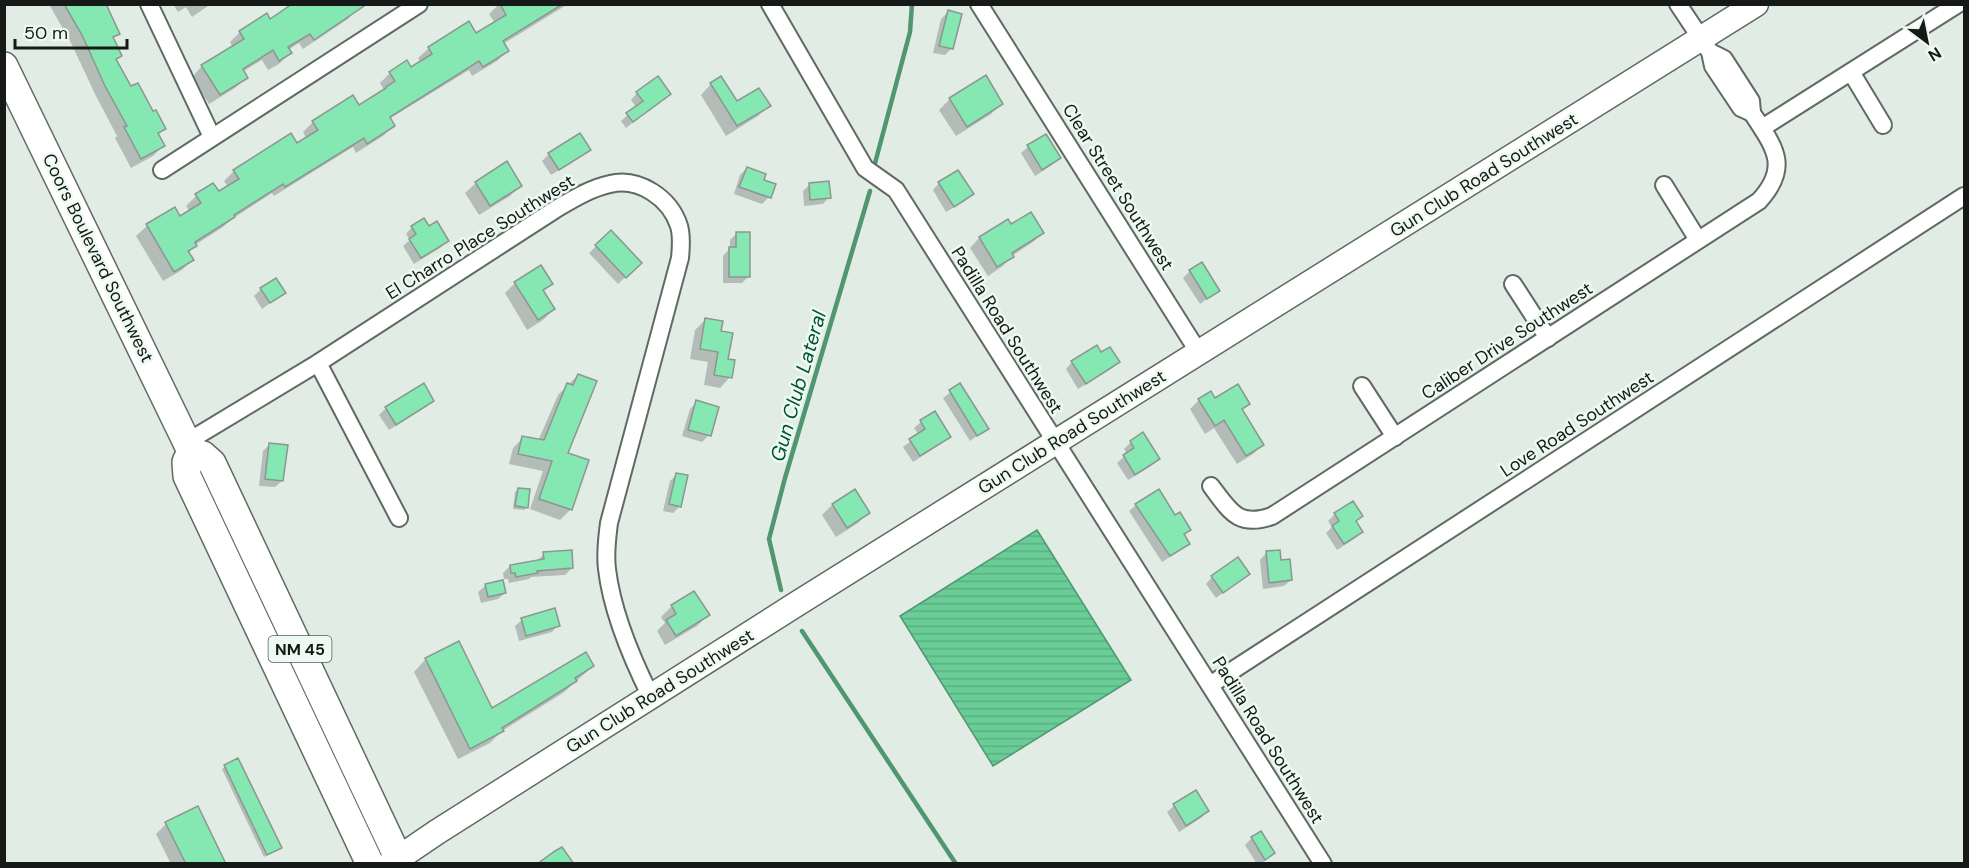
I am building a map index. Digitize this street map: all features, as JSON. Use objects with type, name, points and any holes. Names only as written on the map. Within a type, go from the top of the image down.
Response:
[{"type":"main road","name":"Coors Boulevard Southwest","points":[[4,66],[189,447]]},
{"type":"main road","name":"NM 45","points":[[370,864],[187,476],[186,462],[189,447],[213,463],[397,862]]},
{"type":"street","points":[[149,4],[212,137]]},
{"type":"street","points":[[162,170],[420,4]]},
{"type":"street","name":"Padilla Road Southwest","points":[[770,4],[865,168],[896,190],[1323,864]]},
{"type":"street","name":"Clear Street Southwest","points":[[979,4],[1199,353]]},
{"type":"street","name":"Caliber Drive Southwest","points":[[1211,486],[1232,512],[1249,521],[1260,521],[1272,516],[1759,201],[1772,185],[1778,165],[1771,143],[1752,113],[1741,108],[1713,66],[1706,46],[1678,4]]},
{"type":"street","name":"Gun Club Road Southwest","points":[[397,862],[651,697],[1199,353],[1706,46],[1756,4]]},
{"type":"street","points":[[1762,128],[1958,4]]},
{"type":"street","points":[[1851,72],[1883,125]]},
{"type":"street","name":"El Charro Place Southwest","points":[[189,447],[556,209],[585,193],[610,184],[628,182],[646,188],[660,197],[679,226],[681,258],[609,523],[606,568],[612,596],[634,663],[651,697]]},
{"type":"street","points":[[1664,185],[1698,240]]},
{"type":"street","name":"Love Road Southwest","points":[[1210,685],[1965,196]]},
{"type":"street","points":[[1514,284],[1548,338]]},
{"type":"street","points":[[318,363],[399,518]]},
{"type":"street","points":[[1362,386],[1395,437]]},
{"type":"shaded area","points":[[1037,530],[1131,680],[993,766],[900,616]]},
{"type":"building","points":[[64,4],[106,4],[120,34],[113,37],[122,56],[116,59],[131,86],[138,83],[153,111],[156,110],[166,129],[158,133],[165,146],[141,159],[82,35]]},
{"type":"building","points":[[292,4],[367,4],[314,40],[310,34],[288,47],[292,53],[279,61],[273,50],[243,69],[248,78],[220,95],[201,65],[244,39],[239,31],[267,13],[270,19]]},
{"type":"building","points":[[500,4],[563,4],[503,41],[509,51],[483,67],[479,61],[390,117],[395,126],[367,144],[364,138],[285,187],[283,184],[234,215],[235,217],[195,242],[197,246],[188,251],[194,260],[174,272],[146,224],[175,207],[180,216],[201,203],[195,194],[213,183],[219,191],[239,179],[233,170],[291,133],[297,143],[318,130],[312,121],[353,95],[359,105],[395,81],[389,72],[407,60],[411,67],[432,54],[428,47],[469,21],[476,33],[506,15]]},
{"type":"building","points":[[948,10],[962,14],[953,49],[939,46]]},
{"type":"building","points":[[986,75],[1003,104],[967,127],[949,98]]},
{"type":"building","points":[[658,76],[671,94],[633,122],[626,113],[643,101],[636,92]]},
{"type":"building","points":[[721,76],[737,101],[759,88],[771,106],[737,126],[710,83]]},
{"type":"building","points":[[580,133],[591,150],[559,170],[548,153]]},
{"type":"building","points":[[1046,134],[1061,158],[1042,170],[1027,145]]},
{"type":"building","points":[[507,161],[522,186],[490,206],[475,182]]},
{"type":"building","points":[[747,167],[766,174],[764,180],[776,184],[771,198],[739,187]]},
{"type":"building","points":[[958,170],[974,194],[954,207],[938,182]]},
{"type":"building","points":[[829,181],[831,198],[810,200],[809,183]]},
{"type":"building","points":[[1031,212],[1044,233],[1012,253],[1014,257],[997,267],[979,237],[1008,219],[1011,224]]},
{"type":"building","points":[[424,218],[429,226],[437,221],[449,241],[421,258],[409,239],[416,234],[411,226]]},
{"type":"building","points":[[611,230],[642,263],[626,278],[595,245]]},
{"type":"building","points":[[736,232],[750,232],[750,277],[729,277],[729,247],[736,247]]},
{"type":"building","points":[[1202,262],[1220,291],[1207,299],[1189,270]]},
{"type":"building","points":[[541,265],[553,284],[543,290],[555,309],[538,320],[514,282]]},
{"type":"building","points":[[276,278],[286,293],[270,303],[260,288]]},
{"type":"building","points":[[705,318],[723,321],[721,331],[733,333],[728,359],[735,360],[732,378],[714,375],[718,352],[700,349]]},
{"type":"building","points":[[1097,345],[1101,352],[1110,347],[1120,362],[1086,384],[1071,361]]},
{"type":"building","points":[[578,374],[597,381],[568,453],[589,460],[572,510],[539,499],[552,461],[518,454],[522,436],[544,440],[567,383],[573,385]]},
{"type":"building","points":[[424,383],[434,401],[396,425],[385,407]]},
{"type":"building","points":[[960,383],[989,429],[977,436],[949,390]]},
{"type":"building","points":[[1238,384],[1250,404],[1242,409],[1264,445],[1246,456],[1224,420],[1215,426],[1198,399],[1211,391],[1215,398]]},
{"type":"building","points":[[696,400],[719,407],[711,436],[688,430]]},
{"type":"building","points":[[935,411],[951,437],[920,456],[909,439],[925,429],[920,420]]},
{"type":"building","points":[[1143,432],[1160,459],[1135,475],[1123,455],[1134,448],[1130,441]]},
{"type":"building","points":[[269,443],[288,445],[283,481],[265,479]]},
{"type":"building","points":[[676,473],[688,475],[681,507],[669,504]]},
{"type":"building","points":[[518,488],[530,489],[528,508],[515,506]]},
{"type":"building","points":[[855,489],[870,513],[847,528],[832,504]]},
{"type":"building","points":[[1159,489],[1175,515],[1180,512],[1191,530],[1184,534],[1190,544],[1170,556],[1135,504]]},
{"type":"building","points":[[1353,501],[1363,516],[1356,521],[1363,532],[1344,544],[1332,526],[1339,521],[1334,513]]},
{"type":"building","points":[[572,550],[573,568],[537,571],[538,573],[516,577],[515,573],[511,573],[510,565],[544,559],[543,552]]},
{"type":"building","points":[[1280,550],[1281,560],[1290,559],[1292,580],[1269,583],[1266,551]]},
{"type":"building","points":[[1238,557],[1250,574],[1223,593],[1211,576]]},
{"type":"building","points":[[503,580],[506,593],[488,597],[485,584]]},
{"type":"building","points":[[694,591],[710,615],[676,636],[666,620],[676,614],[671,605]]},
{"type":"building","points":[[555,608],[560,626],[526,636],[521,618]]},
{"type":"building","points":[[459,641],[492,708],[586,652],[594,666],[575,678],[577,681],[502,728],[504,731],[470,749],[425,658]]},
{"type":"building","points":[[238,758],[282,848],[267,855],[224,765]]},
{"type":"building","points":[[1196,790],[1209,811],[1186,826],[1173,804]]},
{"type":"building","points":[[198,806],[226,864],[186,864],[165,822]]},
{"type":"building","points":[[1261,831],[1275,853],[1265,860],[1251,837]]},
{"type":"building","points":[[562,847],[574,864],[537,864],[555,851]]},
{"type":"waterway","name":"Gun Club Lateral","points":[[874,167],[910,32],[912,4]]},
{"type":"waterway","name":"Gun Club Lateral","points":[[781,590],[769,539],[870,191]]},
{"type":"waterway","name":"Gun Club Lateral","points":[[802,631],[956,864]]}]
